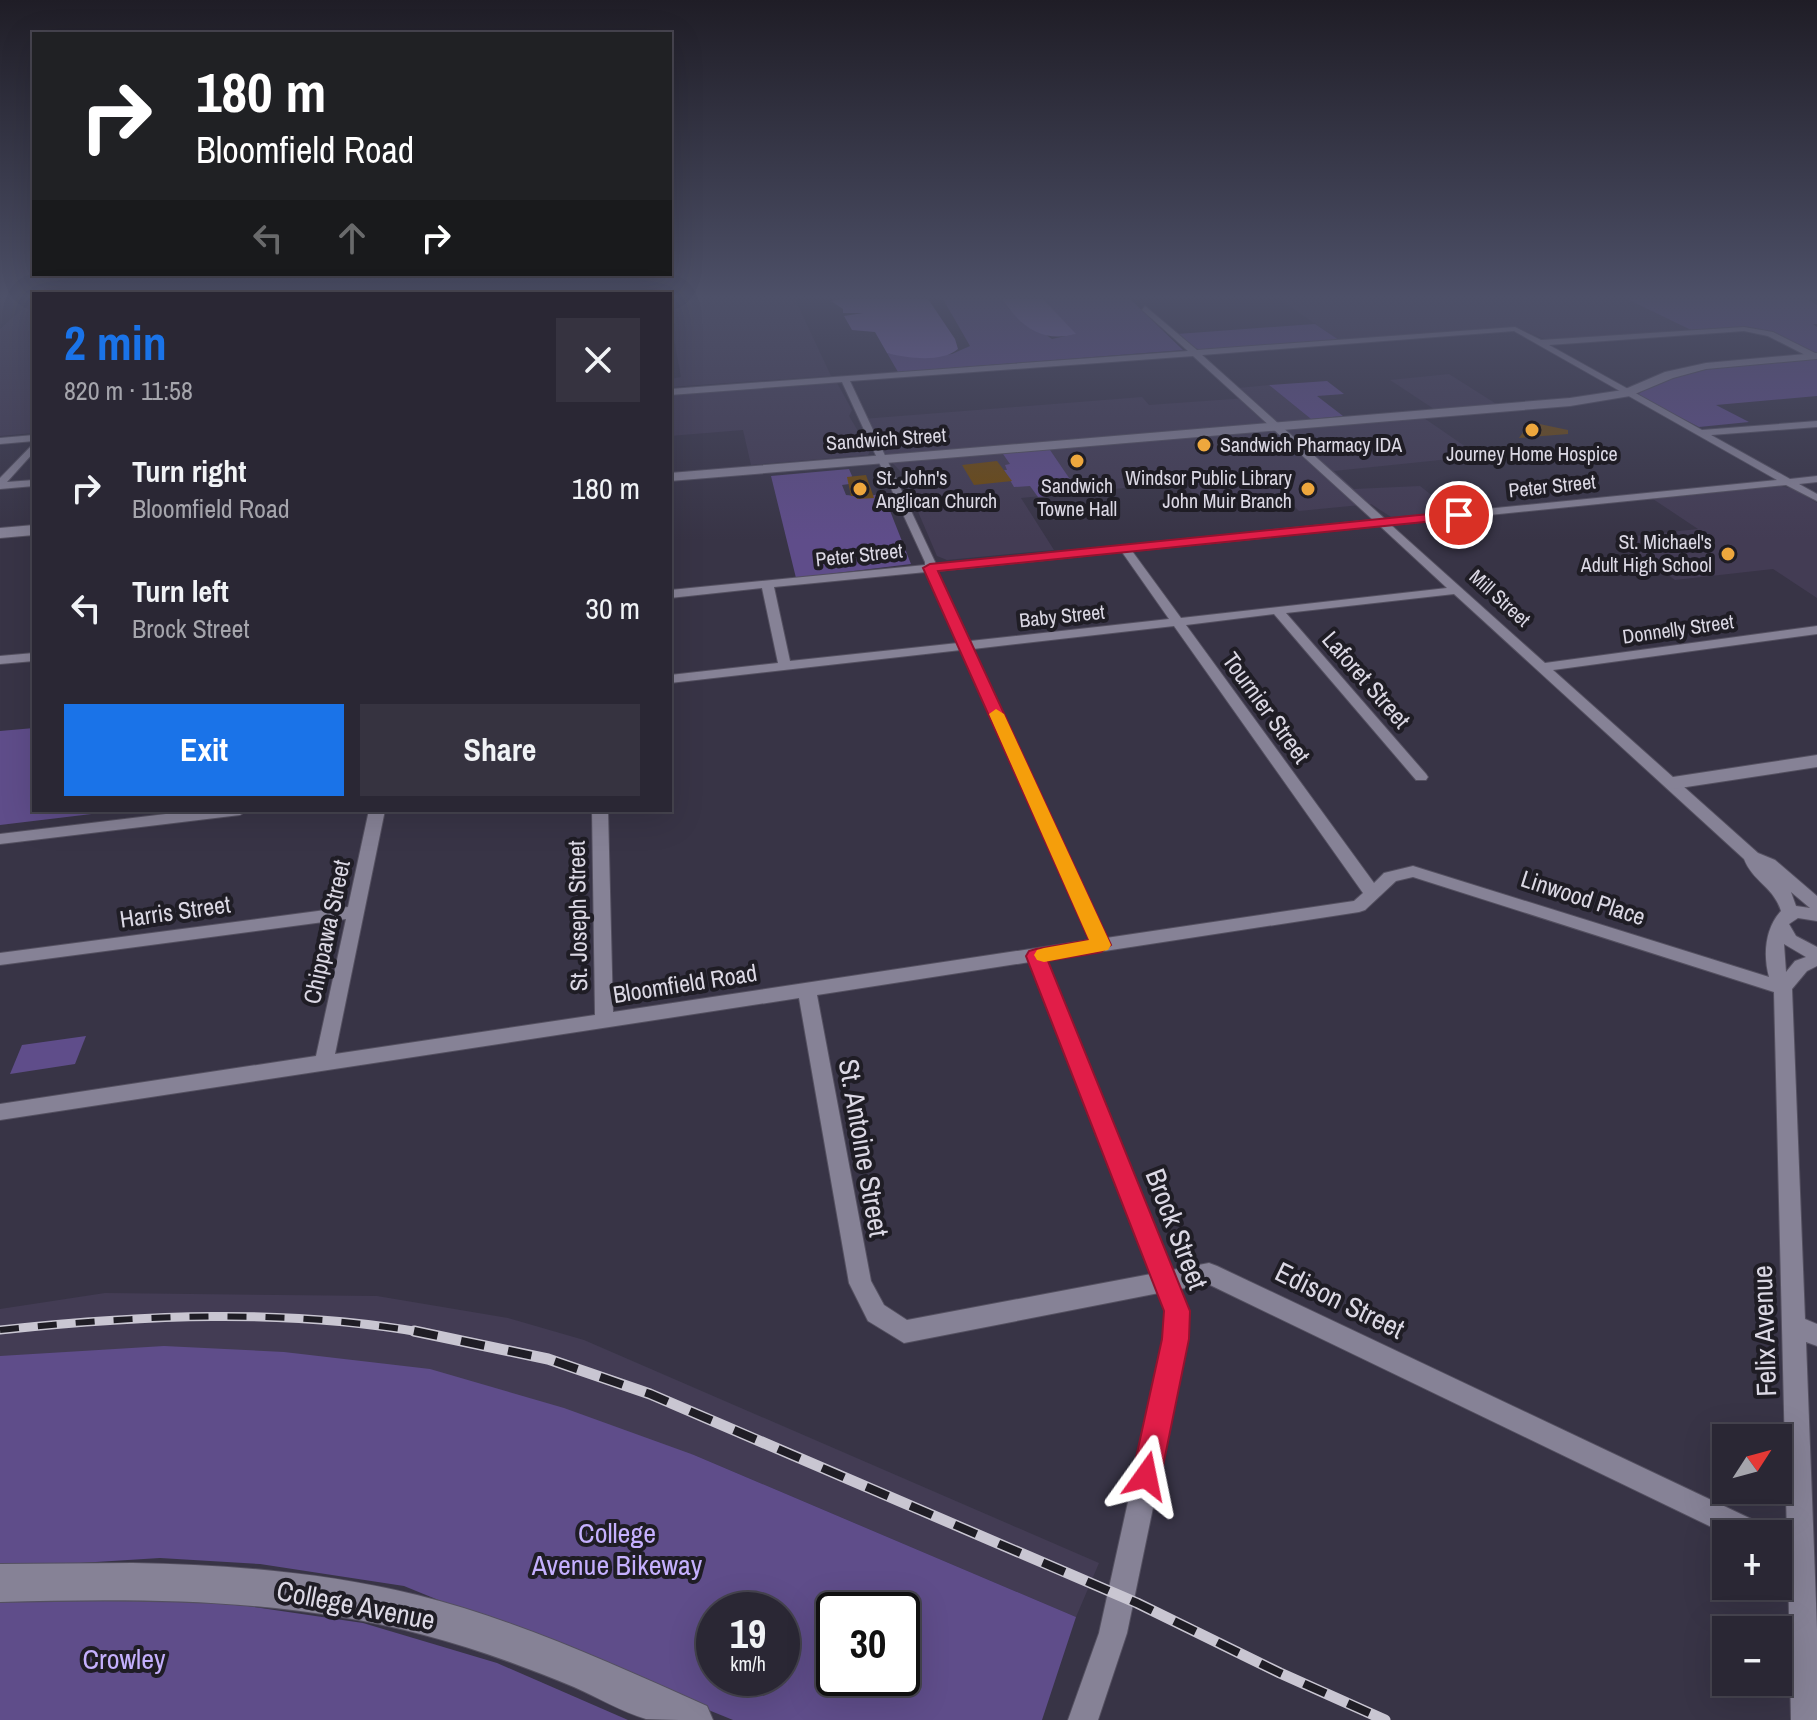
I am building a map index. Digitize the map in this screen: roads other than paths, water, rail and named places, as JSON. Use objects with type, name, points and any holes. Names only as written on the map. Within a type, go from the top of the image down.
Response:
[{"type":"main road","name":"Sandwich Street","points":[[672,477],[1570,402],[1626,393],[1659,379]]},
{"type":"main road","points":[[0,533],[32,530]]},
{"type":"main road","points":[[1673,783],[1817,761]]},
{"type":"main road","name":"College Avenue","points":[[0,1583],[123,1579],[208,1581],[293,1591],[407,1611],[546,1658],[693,1720]]},
{"type":"street","points":[[672,392],[841,379]]},
{"type":"street","points":[[845,379],[931,562],[930,568],[1101,945]]},
{"type":"street","name":"Mill Street","points":[[1224,379],[1752,857],[1769,864],[1817,905]]},
{"type":"street","points":[[1602,379],[1817,498]]},
{"type":"street","points":[[1699,433],[1817,421]]},
{"type":"street","points":[[0,441],[32,438]]},
{"type":"street","points":[[0,485],[32,448]]},
{"type":"street","name":"Peter Street","points":[[672,594],[1817,479]]},
{"type":"street","points":[[0,485],[32,483]]},
{"type":"street","name":"Tournier Street","points":[[1125,549],[1372,893]]},
{"type":"street","points":[[767,584],[785,666]]},
{"type":"street","name":"Baby Street","points":[[672,679],[1459,590]]},
{"type":"street","name":"Laforet Street","points":[[1278,611],[1421,777]]},
{"type":"street","name":"Donnelly Street","points":[[1544,667],[1817,630]]},
{"type":"street","points":[[0,660],[32,657]]},
{"type":"street","points":[[0,839],[223,812]]},
{"type":"street","name":"Chippawa Street","points":[[324,1063],[377,812]]},
{"type":"street","name":"St. Joseph Street","points":[[600,812],[604,1021]]},
{"type":"street","name":"Mill Street","points":[[1752,857],[1756,868],[1784,894],[1790,940],[1817,957]]},
{"type":"street","name":"Linwood Place","points":[[1372,893],[1390,877],[1413,871],[1439,877],[1783,988]]},
{"type":"street","name":"Bloomfield Road","points":[[0,1112],[1359,906],[1372,893]]},
{"type":"street","name":"Harris Street","points":[[0,959],[356,912]]},
{"type":"street","points":[[1785,918],[1817,915]]},
{"type":"street","name":"Felix Avenue","points":[[1785,918],[1774,956],[1775,973],[1783,988],[1794,1326],[1791,1520]]},
{"type":"street","name":"Brock Street","points":[[1036,956],[1177,1311],[1176,1339],[1113,1633],[1083,1720]]},
{"type":"street","points":[[1783,988],[1801,966],[1817,957]]},
{"type":"street","name":"St. Antoine Street","points":[[807,990],[860,1283],[876,1313]]},
{"type":"street","name":"Edison Street","points":[[876,1313],[904,1332],[1209,1273],[1726,1520]]},
{"type":"street","points":[[1794,1326],[1817,1335]]},
{"type":"street","name":"Felix Avenue","points":[[1792,1572],[1806,1720]]},
{"type":"railway","points":[[0,1330],[213,1316],[319,1320],[420,1332]]},
{"type":"railway","points":[[414,1331],[420,1332]]},
{"type":"railway","points":[[420,1332],[425,1333]]},
{"type":"railway","points":[[420,1332],[548,1359],[650,1394],[1137,1603],[1385,1720]]},
{"type":"place","name":"Journey Home Hospice","points":[[1532,430]]},
{"type":"place","name":"Sandwich Pharmacy IDA","points":[[1204,445]]},
{"type":"place","name":"Sandwich Towne Hall","points":[[1077,461]]},
{"type":"place","name":"St. John's Anglican Church","points":[[860,489]]},
{"type":"place","name":"Windsor Public Library John Muir Branch","points":[[1308,489]]},
{"type":"place","name":"St. Michael's Adult High School","points":[[1728,554]]},
{"type":"park label","name":"College Avenue Bikeway","points":[[617,1549]]},
{"type":"park label","name":"Crowley","points":[[124,1659]]}]
